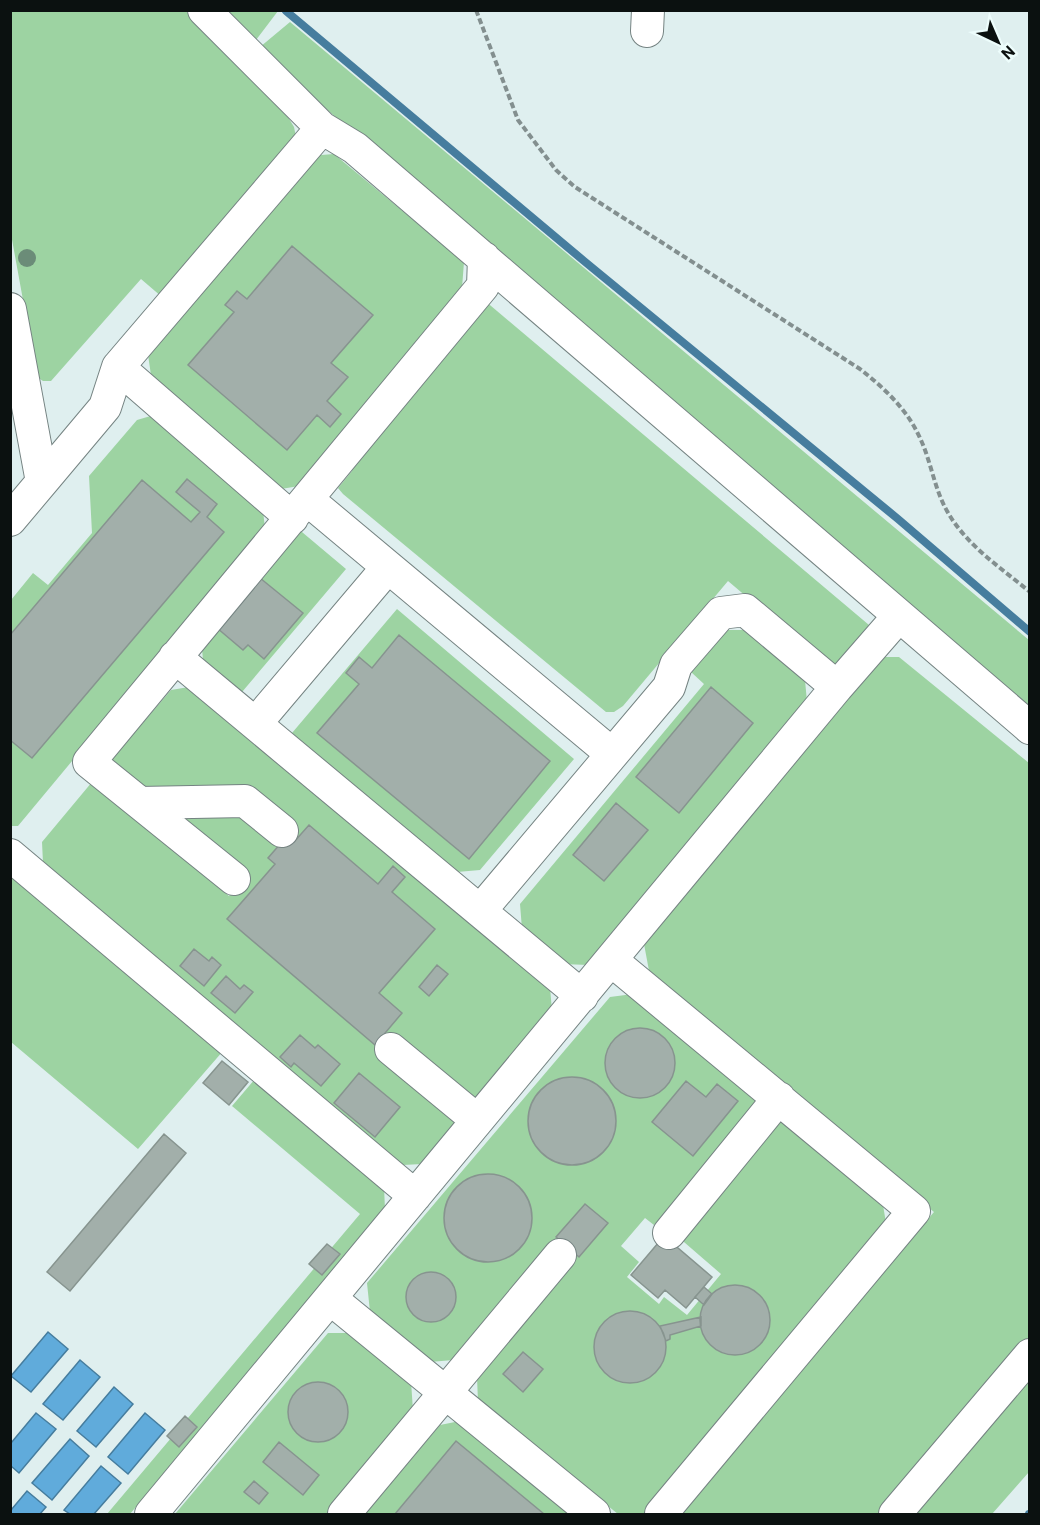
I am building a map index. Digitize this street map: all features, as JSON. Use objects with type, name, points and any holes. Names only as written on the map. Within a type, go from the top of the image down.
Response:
[{"type":"lane","points":[[204,10],[322,128],[355,148],[1029,728]]},
{"type":"lane","points":[[10,520],[105,407],[118,367],[322,128]]},
{"type":"lane","points":[[234,879],[89,762],[483,286],[484,258]]},
{"type":"lane","points":[[10,309],[42,482]]},
{"type":"lane","points":[[118,367],[300,509],[388,567],[612,754]]},
{"type":"lane","points":[[256,723],[388,567]]},
{"type":"lane","points":[[480,911],[669,687],[676,665],[720,613],[745,610],[837,687]]},
{"type":"lane","points":[[151,1515],[898,616]]},
{"type":"lane","points":[[175,657],[582,996]]},
{"type":"lane","points":[[140,803],[245,801],[282,831]]},
{"type":"lane","points":[[10,855],[415,1196]]},
{"type":"lane","points":[[611,960],[780,1098],[914,1212],[661,1515]]},
{"type":"lane","points":[[391,1049],[477,1120]]},
{"type":"lane","points":[[669,1233],[780,1098]]},
{"type":"lane","points":[[344,1515],[560,1255]]},
{"type":"lane","points":[[331,1299],[594,1515]]},
{"type":"lane","points":[[895,1515],[1029,1355]]},
{"type":"path","points":[[476,10],[518,120],[556,170],[575,187],[860,369],[882,387],[905,412],[920,438],[948,512],[973,544],[1029,592]]},
{"type":"green space","points":[[10,11],[186,11],[288,117],[294,127],[296,137],[162,297],[141,279],[51,381],[43,381],[37,377],[11,234]]},
{"type":"green space","points":[[226,11],[278,11],[256,40]]},
{"type":"green space","points":[[290,22],[1029,640],[1029,712],[303,89],[260,47]]},
{"type":"green space","points":[[334,154],[464,262],[462,288],[299,486],[275,490],[152,382],[147,348],[309,156]]},
{"type":"green space","points":[[484,300],[869,625],[832,669],[728,581],[623,706],[614,712],[606,712],[343,494],[338,488],[352,471],[356,451]]},
{"type":"green space","points":[[154,415],[263,510],[265,529],[18,826],[11,826],[11,600],[33,573],[48,585],[92,533],[89,476],[137,420]]},
{"type":"green space","points":[[296,527],[346,569],[242,692],[203,660],[201,638]]},
{"type":"green space","points":[[397,609],[574,759],[480,870],[457,872],[292,733]]},
{"type":"green space","points":[[722,630],[744,630],[805,680],[807,702],[589,965],[562,964],[522,929],[520,904],[704,684],[691,672],[693,663]]},
{"type":"green space","points":[[881,657],[899,657],[1029,763],[1029,1337],[880,1514],[678,1514],[934,1212],[650,976],[644,944]]},
{"type":"green space","points":[[195,686],[550,987],[552,1011],[422,1164],[403,1165],[43,863],[42,842],[92,782],[229,896],[247,875],[168,809],[241,808],[280,840],[288,828],[246,794],[151,795],[111,760],[171,690]]},
{"type":"green space","points":[[10,874],[223,1051],[138,1149],[11,1042]]},
{"type":"green space","points":[[633,994],[760,1099],[654,1225],[645,1218],[621,1246],[639,1262],[627,1277],[659,1304],[664,1297],[687,1315],[721,1274],[677,1236],[779,1116],[882,1199],[886,1223],[644,1514],[618,1514],[478,1402],[477,1377],[453,1360],[430,1362],[370,1312],[367,1283],[610,997]]},
{"type":"green space","points":[[255,1079],[384,1186],[385,1210],[130,1514],[107,1514],[360,1214],[232,1106]]},
{"type":"green space","points":[[328,1333],[352,1333],[411,1381],[413,1411],[327,1514],[175,1514]]},
{"type":"green space","points":[[1029,1372],[1029,1472],[992,1514],[906,1514]]},
{"type":"green space","points":[[460,1421],[572,1514],[365,1514],[440,1425]]},
{"type":"water","points":[[48,1332],[68,1349],[31,1392],[11,1376]]},
{"type":"water","points":[[80,1360],[100,1377],[63,1420],[43,1404]]},
{"type":"water","points":[[114,1387],[133,1404],[96,1447],[77,1431]]},
{"type":"water","points":[[36,1413],[56,1429],[19,1473],[11,1466],[11,1443]]},
{"type":"water","points":[[145,1413],[165,1430],[128,1474],[108,1457]]},
{"type":"water","points":[[70,1439],[89,1456],[52,1500],[32,1483]]},
{"type":"water","points":[[101,1466],[121,1483],[94,1514],[70,1514],[64,1510]]},
{"type":"water","points":[[27,1491],[46,1507],[40,1514],[11,1514],[11,1510]]},
{"type":"building","points":[[292,246],[373,315],[331,363],[348,377],[327,401],[341,414],[330,427],[317,415],[287,450],[188,365],[234,312],[225,305],[237,291],[247,299]]},
{"type":"building","points":[[187,479],[217,504],[207,517],[224,532],[32,758],[10,740],[10,635],[142,480],[191,522],[200,512],[176,492]]},
{"type":"building","points":[[260,578],[303,613],[264,659],[248,645],[243,650],[217,628]]},
{"type":"building","points":[[399,635],[550,761],[469,859],[317,733],[359,684],[346,673],[359,657],[372,668]]},
{"type":"building","points":[[711,687],[753,723],[679,813],[636,777]]},
{"type":"building","points":[[616,803],[648,830],[604,881],[573,855]]},
{"type":"building","points":[[309,825],[378,884],[393,866],[405,877],[392,892],[435,929],[379,993],[402,1013],[375,1045],[227,919],[275,864],[268,858],[287,836],[294,842]]},
{"type":"building","points":[[194,949],[209,961],[212,957],[221,965],[204,986],[180,966]]},
{"type":"building","points":[[437,965],[448,974],[429,996],[419,987]]},
{"type":"building","points":[[226,976],[240,989],[244,985],[253,992],[235,1013],[211,993]]},
{"type":"building","points":[[640,1028],[653,1031],[665,1038],[672,1050],[675,1063],[672,1076],[665,1088],[653,1095],[640,1098],[627,1095],[615,1088],[608,1076],[605,1063],[608,1050],[615,1038],[627,1031]]},
{"type":"building","points":[[300,1035],[315,1048],[318,1045],[340,1064],[321,1086],[294,1063],[291,1067],[280,1057]]},
{"type":"building","points":[[222,1061],[248,1082],[229,1105],[203,1083]]},
{"type":"building","points":[[359,1073],[400,1107],[375,1137],[334,1103]]},
{"type":"building","points":[[563,1077],[581,1077],[597,1084],[609,1096],[616,1112],[616,1130],[609,1146],[597,1158],[581,1165],[563,1165],[547,1158],[535,1146],[528,1130],[528,1112],[535,1096],[547,1084]]},
{"type":"building","points":[[686,1081],[706,1097],[717,1084],[738,1101],[693,1156],[652,1122]]},
{"type":"building","points":[[164,1134],[186,1153],[70,1291],[47,1272]]},
{"type":"building","points":[[479,1174],[497,1174],[513,1181],[525,1193],[532,1209],[532,1227],[525,1243],[513,1255],[497,1262],[479,1262],[463,1255],[451,1243],[444,1227],[444,1209],[451,1193],[463,1181]]},
{"type":"building","points":[[585,1204],[608,1223],[579,1257],[556,1237]]},
{"type":"building","points":[[664,1236],[712,1277],[686,1308],[665,1290],[658,1298],[631,1275]]},
{"type":"building","points":[[327,1244],[340,1254],[322,1275],[309,1264]]},
{"type":"building","points":[[426,1272],[436,1272],[449,1279],[456,1292],[456,1302],[449,1315],[436,1322],[426,1322],[417,1318],[410,1311],[406,1302],[406,1292],[410,1283],[417,1276]]},
{"type":"building","points":[[735,1285],[754,1291],[764,1301],[770,1320],[764,1339],[754,1349],[735,1355],[716,1349],[706,1339],[700,1320],[706,1301],[716,1291]]},
{"type":"building","points":[[704,1287],[712,1294],[704,1305],[695,1297]]},
{"type":"building","points":[[630,1311],[650,1317],[660,1327],[666,1347],[660,1367],[650,1377],[630,1383],[610,1377],[600,1367],[594,1347],[600,1327],[610,1317]]},
{"type":"building","points":[[701,1317],[701,1326],[670,1335],[670,1339],[666,1341],[660,1326]]},
{"type":"building","points":[[523,1352],[543,1369],[523,1392],[503,1374]]},
{"type":"building","points":[[318,1382],[335,1387],[343,1395],[348,1412],[343,1429],[335,1437],[318,1442],[301,1437],[293,1429],[288,1412],[293,1395],[301,1387]]},
{"type":"building","points":[[185,1416],[197,1427],[179,1447],[167,1436]]},
{"type":"building","points":[[456,1441],[544,1514],[395,1514]]},
{"type":"building","points":[[279,1442],[319,1475],[303,1495],[263,1462]]},
{"type":"building","points":[[254,1481],[268,1493],[259,1504],[244,1492]]},
{"type":"waterway","points":[[286,11],[584,261],[898,519],[1030,632]]}]
